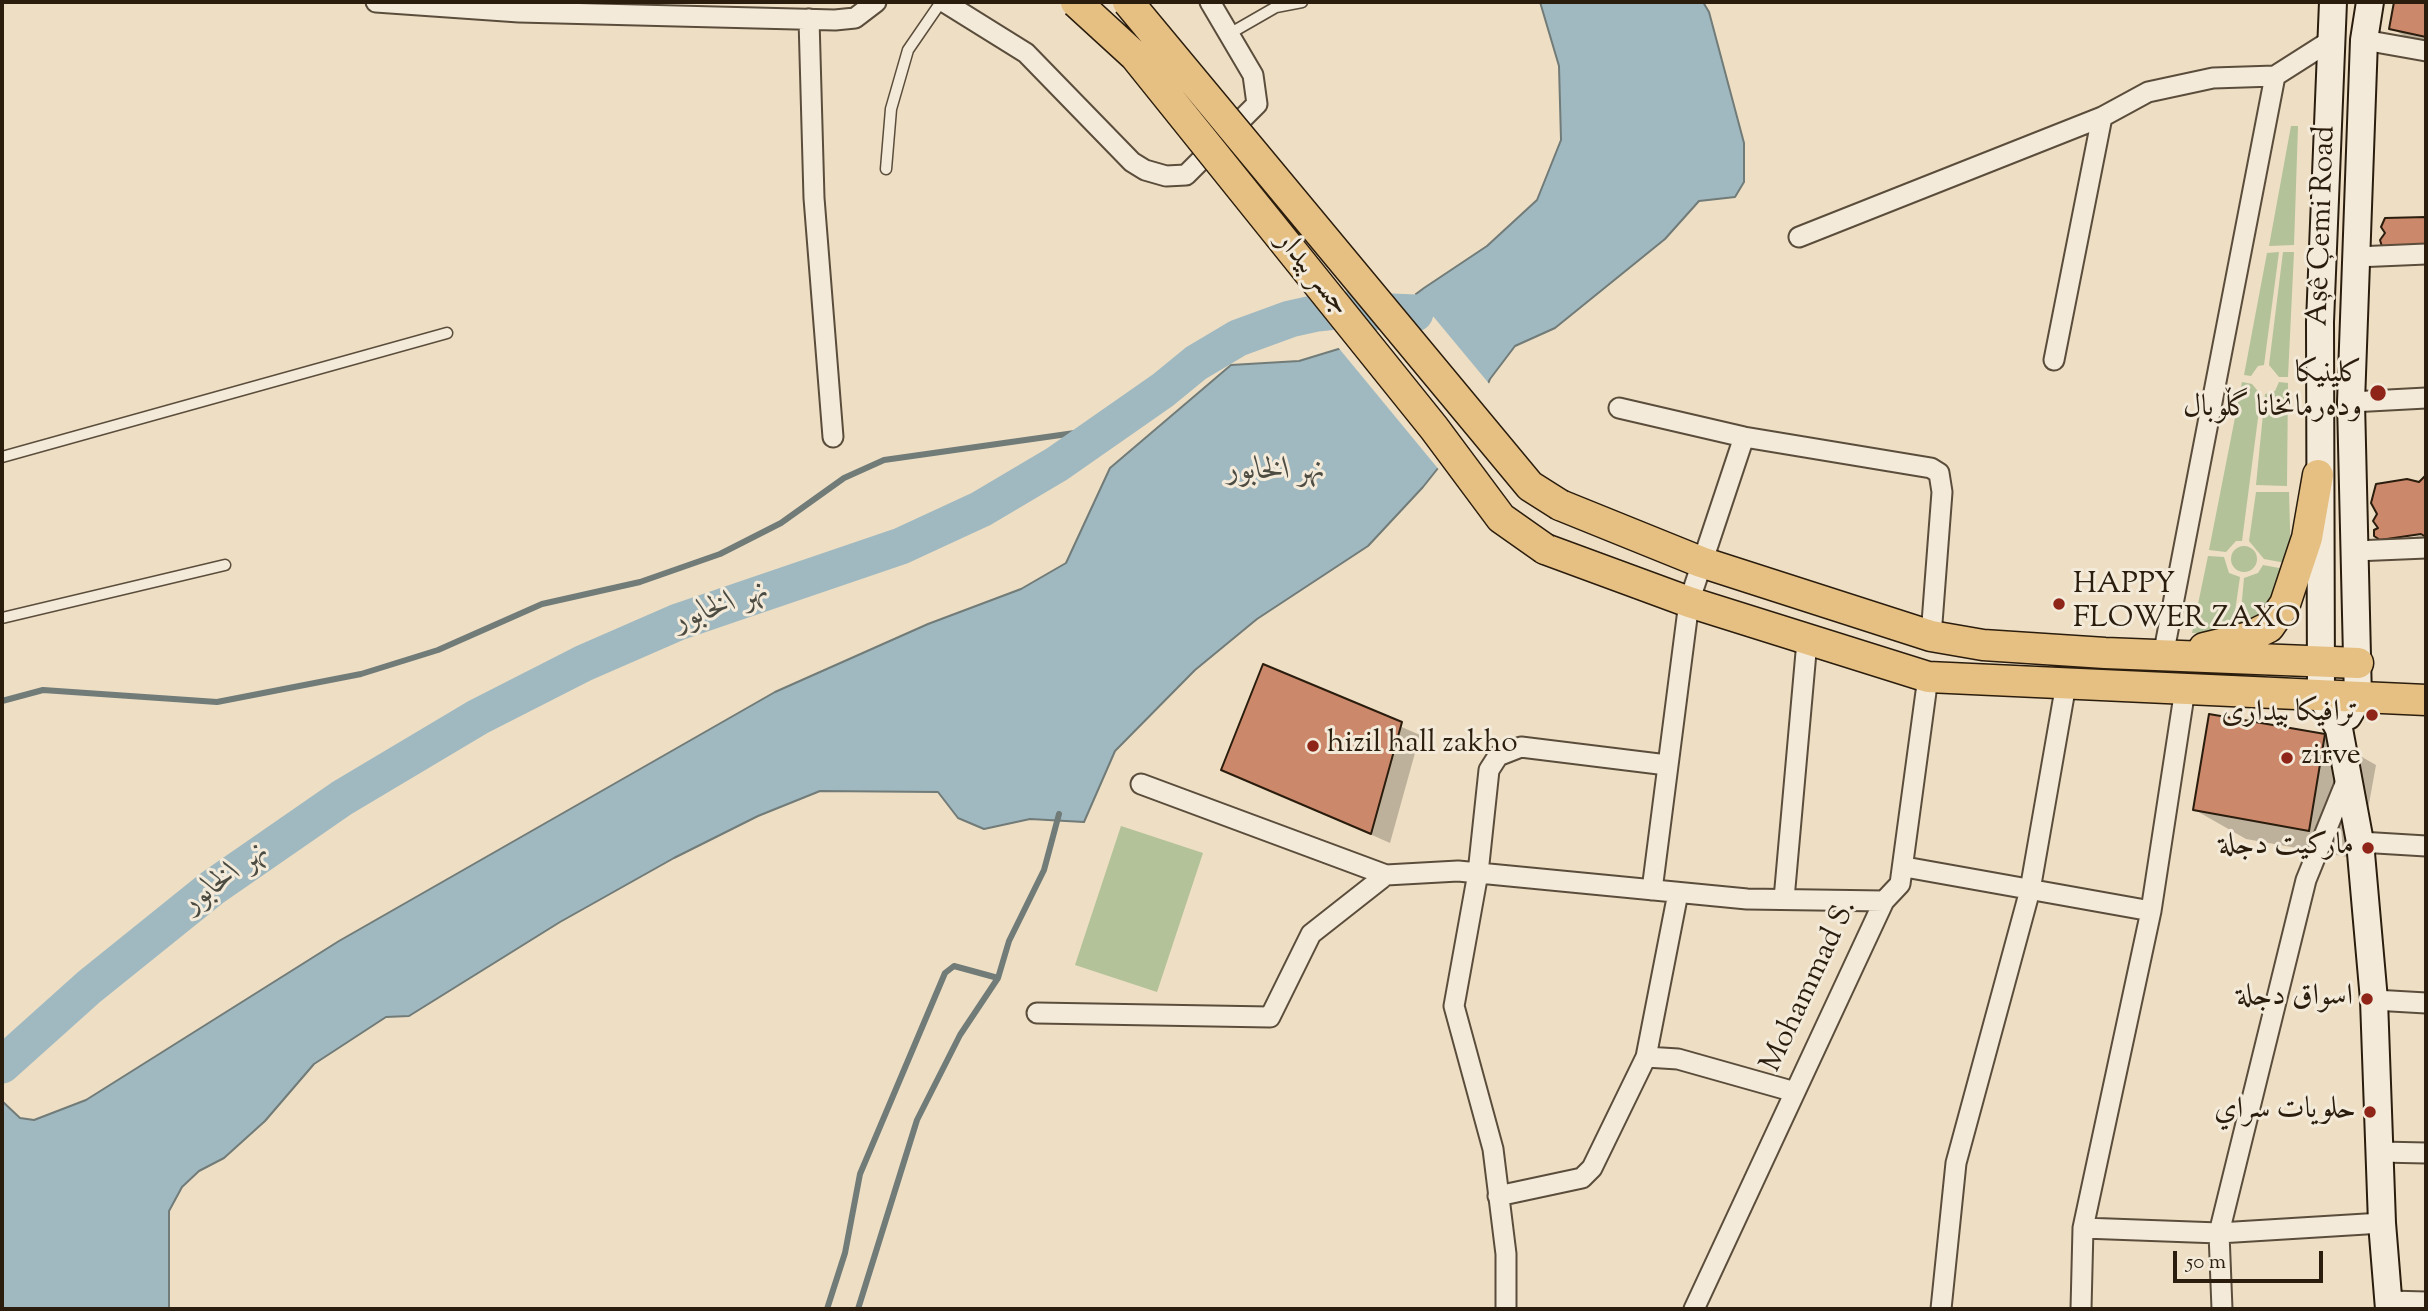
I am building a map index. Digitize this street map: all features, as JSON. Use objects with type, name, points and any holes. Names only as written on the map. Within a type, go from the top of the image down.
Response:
[{"type":"main road","name":"جسر بيدار","points":[[1076,2],[1135,56],[1434,428],[1501,518],[1545,549],[1689,603],[1928,677],[2321,695],[2358,699],[2426,700]]},
{"type":"main road","name":"جسر بيدار","points":[[1128,2],[1530,486],[1560,505],[1701,562],[1931,636],[1983,645],[2163,656]]},
{"type":"main road","name":"Aşê Çemi Road","points":[[2321,695],[2318,475],[2320,308],[2333,2]]},
{"type":"main road","name":"Aşê Çemi Road","points":[[2358,699],[2351,402],[2364,40],[2370,2]]},
{"type":"main road","points":[[2163,656],[2219,646],[2269,627],[2285,604],[2297,574],[2307,538],[2318,475]]},
{"type":"main road","points":[[2163,656],[2358,663]]},
{"type":"main road","points":[[2321,695],[2339,729],[2360,842],[2374,1000],[2382,1223],[2389,1305]]},
{"type":"main road","points":[[2339,729],[2358,699]]},
{"type":"street","points":[[376,2],[519,12],[808,19],[855,18],[876,2]]},
{"type":"street","points":[[943,2],[1026,53],[1132,162],[1145,170],[1166,176],[1186,175],[1257,104],[1253,75],[1210,2]]},
{"type":"street","points":[[808,19],[814,198],[833,437]]},
{"type":"street","points":[[2364,40],[2426,51]]},
{"type":"street","points":[[1799,237],[2102,117],[2148,92],[2186,82],[2241,75],[2276,76],[2330,41]]},
{"type":"street","points":[[2163,656],[2276,76]]},
{"type":"street","points":[[2054,360],[2102,117]]},
{"type":"street","points":[[2356,257],[2426,254]]},
{"type":"street","points":[[2351,402],[2426,398]]},
{"type":"street","points":[[1619,408],[1744,437],[1931,468],[1939,473],[1942,492],[1931,636]]},
{"type":"street","points":[[1652,890],[1689,603],[1744,437]]},
{"type":"street","points":[[2356,551],[2426,548]]},
{"type":"street","points":[[1784,900],[1807,640]]},
{"type":"street","name":"Mohammad S.","points":[[1695,1309],[1884,901],[1900,884],[1905,867],[1928,677]]},
{"type":"street","points":[[1941,1309],[1956,1164],[2031,890],[2066,684]]},
{"type":"street","points":[[2081,1309],[2083,1228],[2151,911],[2185,689]]},
{"type":"street","points":[[1506,1309],[1506,1254],[1493,1149],[1454,1006],[1478,873],[1489,770],[1499,756],[1521,747],[1667,765]]},
{"type":"street","points":[[2222,1309],[2219,1234],[2306,880],[2349,774]]},
{"type":"street","points":[[1141,784],[1386,875],[1478,873],[1678,893],[1784,900],[1884,901]]},
{"type":"street","points":[[2360,842],[2426,846]]},
{"type":"street","points":[[1905,867],[2151,911]]},
{"type":"street","points":[[1037,1013],[1270,1017],[1311,934],[1386,875]]},
{"type":"street","points":[[1498,1196],[1582,1178],[1592,1168],[1646,1057],[1678,893]]},
{"type":"street","points":[[2374,1000],[2426,1003]]},
{"type":"street","points":[[1646,1057],[1678,1059],[1795,1092]]},
{"type":"street","points":[[2380,1152],[2426,1153]]},
{"type":"street","points":[[2083,1228],[2219,1234],[2382,1223]]},
{"type":"street","points":[[2389,1305],[2426,1302]]},
{"type":"lane","points":[[886,169],[891,108],[908,50],[943,2]]},
{"type":"lane","points":[[1229,34],[1277,4],[1302,2]]},
{"type":"lane","points":[[2,457],[447,333]]},
{"type":"lane","points":[[2,618],[225,565]]},
{"type":"green space","points":[[2291,126],[2298,126],[2294,245],[2269,246]]},
{"type":"green space","points":[[2279,252],[2264,365],[2258,366],[2251,376],[2244,375],[2267,253]]},
{"type":"green space","points":[[2283,252],[2294,252],[2288,377],[2279,377],[2269,365]]},
{"type":"green space","points":[[2242,382],[2252,384],[2261,395],[2242,541],[2236,541],[2226,552],[2209,550]]},
{"type":"green space","points":[[2279,382],[2288,383],[2287,486],[2256,485],[2265,394],[2275,391]]},
{"type":"green space","points":[[2256,492],[2289,492],[2291,564],[2264,559],[2249,541]]},
{"type":"green space","points":[[2244,546],[2253,550],[2257,559],[2253,568],[2244,572],[2235,568],[2231,559],[2235,550]]},
{"type":"green space","points":[[2208,556],[2224,557],[2229,573],[2240,577],[2232,632],[2192,633]]},
{"type":"green space","points":[[2263,565],[2290,570],[2278,605],[2239,633],[2244,578],[2258,573]]},
{"type":"green space","points":[[1121,826],[1203,853],[1157,992],[1075,965]]},
{"type":"water","name":"نهر الخابور","points":[[1540,2],[1703,2],[1709,12],[1744,143],[1744,182],[1735,197],[1699,201],[1665,239],[1555,328],[1515,346],[1490,379],[1466,433],[1423,487],[1368,546],[1257,619],[1195,670],[1115,751],[1084,822],[1030,819],[984,829],[958,818],[938,792],[820,791],[758,816],[674,858],[560,922],[409,1016],[386,1017],[314,1064],[265,1121],[224,1158],[199,1171],[182,1187],[169,1211],[169,1309],[2,1309],[2,1101],[20,1118],[34,1120],[86,1100],[339,941],[775,692],[928,624],[1021,589],[1066,563],[1110,468],[1231,365],[1299,361],[1345,347],[1424,288],[1487,246],[1537,200],[1561,140],[1559,66]]},
{"type":"pier","points":[[1413,292],[1491,386],[1469,435],[1440,471],[1337,346]]},
{"type":"building","points":[[2394,2],[2426,2],[2426,37],[2389,29]]},
{"type":"building","points":[[2426,217],[2426,248],[2383,250],[2380,240],[2385,233],[2381,227],[2385,218]]},
{"type":"building","points":[[2425,476],[2426,537],[2421,534],[2380,540],[2374,536],[2374,530],[2378,528],[2373,521],[2377,514],[2371,503],[2376,484],[2407,479],[2419,482]]},
{"type":"building","name":"hizil hall zakho","points":[[1263,664],[1402,722],[1371,834],[1221,770]]},
{"type":"building","points":[[2209,714],[2325,734],[2309,831],[2193,810]]},
{"type":"waterway","name":"نهر الخابور","points":[[2,1065],[89,987],[212,888],[342,798],[478,717],[584,663],[678,622],[901,546],[981,509],[1057,464],[1163,390],[1196,363],[1238,338],[1290,319],[1317,313],[1345,310],[1415,313]]},
{"type":"waterway","points":[[2,701],[43,690],[217,702],[361,674],[438,650],[542,604],[640,582],[720,554],[781,523],[844,478],[884,460],[1110,428]]},
{"type":"waterway","points":[[858,1309],[917,1120],[960,1035],[998,978],[1009,941],[1044,870],[1059,814]]},
{"type":"waterway","points":[[827,1309],[845,1253],[860,1174],[945,973],[954,966],[998,978]]},
{"type":"place","name":"کلینیکا ودەرمانخانا گڵوبال","points":[[2378,393]]},
{"type":"place","name":"HAPPY FLOWER ZAXO","points":[[2059,604]]},
{"type":"place","name":"ترافيكا بيدارى","points":[[2372,715]]},
{"type":"place","name":"hizil hall zakho","points":[[1313,746]]},
{"type":"place","name":"zirve","points":[[2287,758]]},
{"type":"place","name":"ماركيت دجلة","points":[[2368,848]]},
{"type":"place","name":"اسواق دجلة","points":[[2367,999]]},
{"type":"place","name":"حلويات سراي","points":[[2370,1112]]}]
